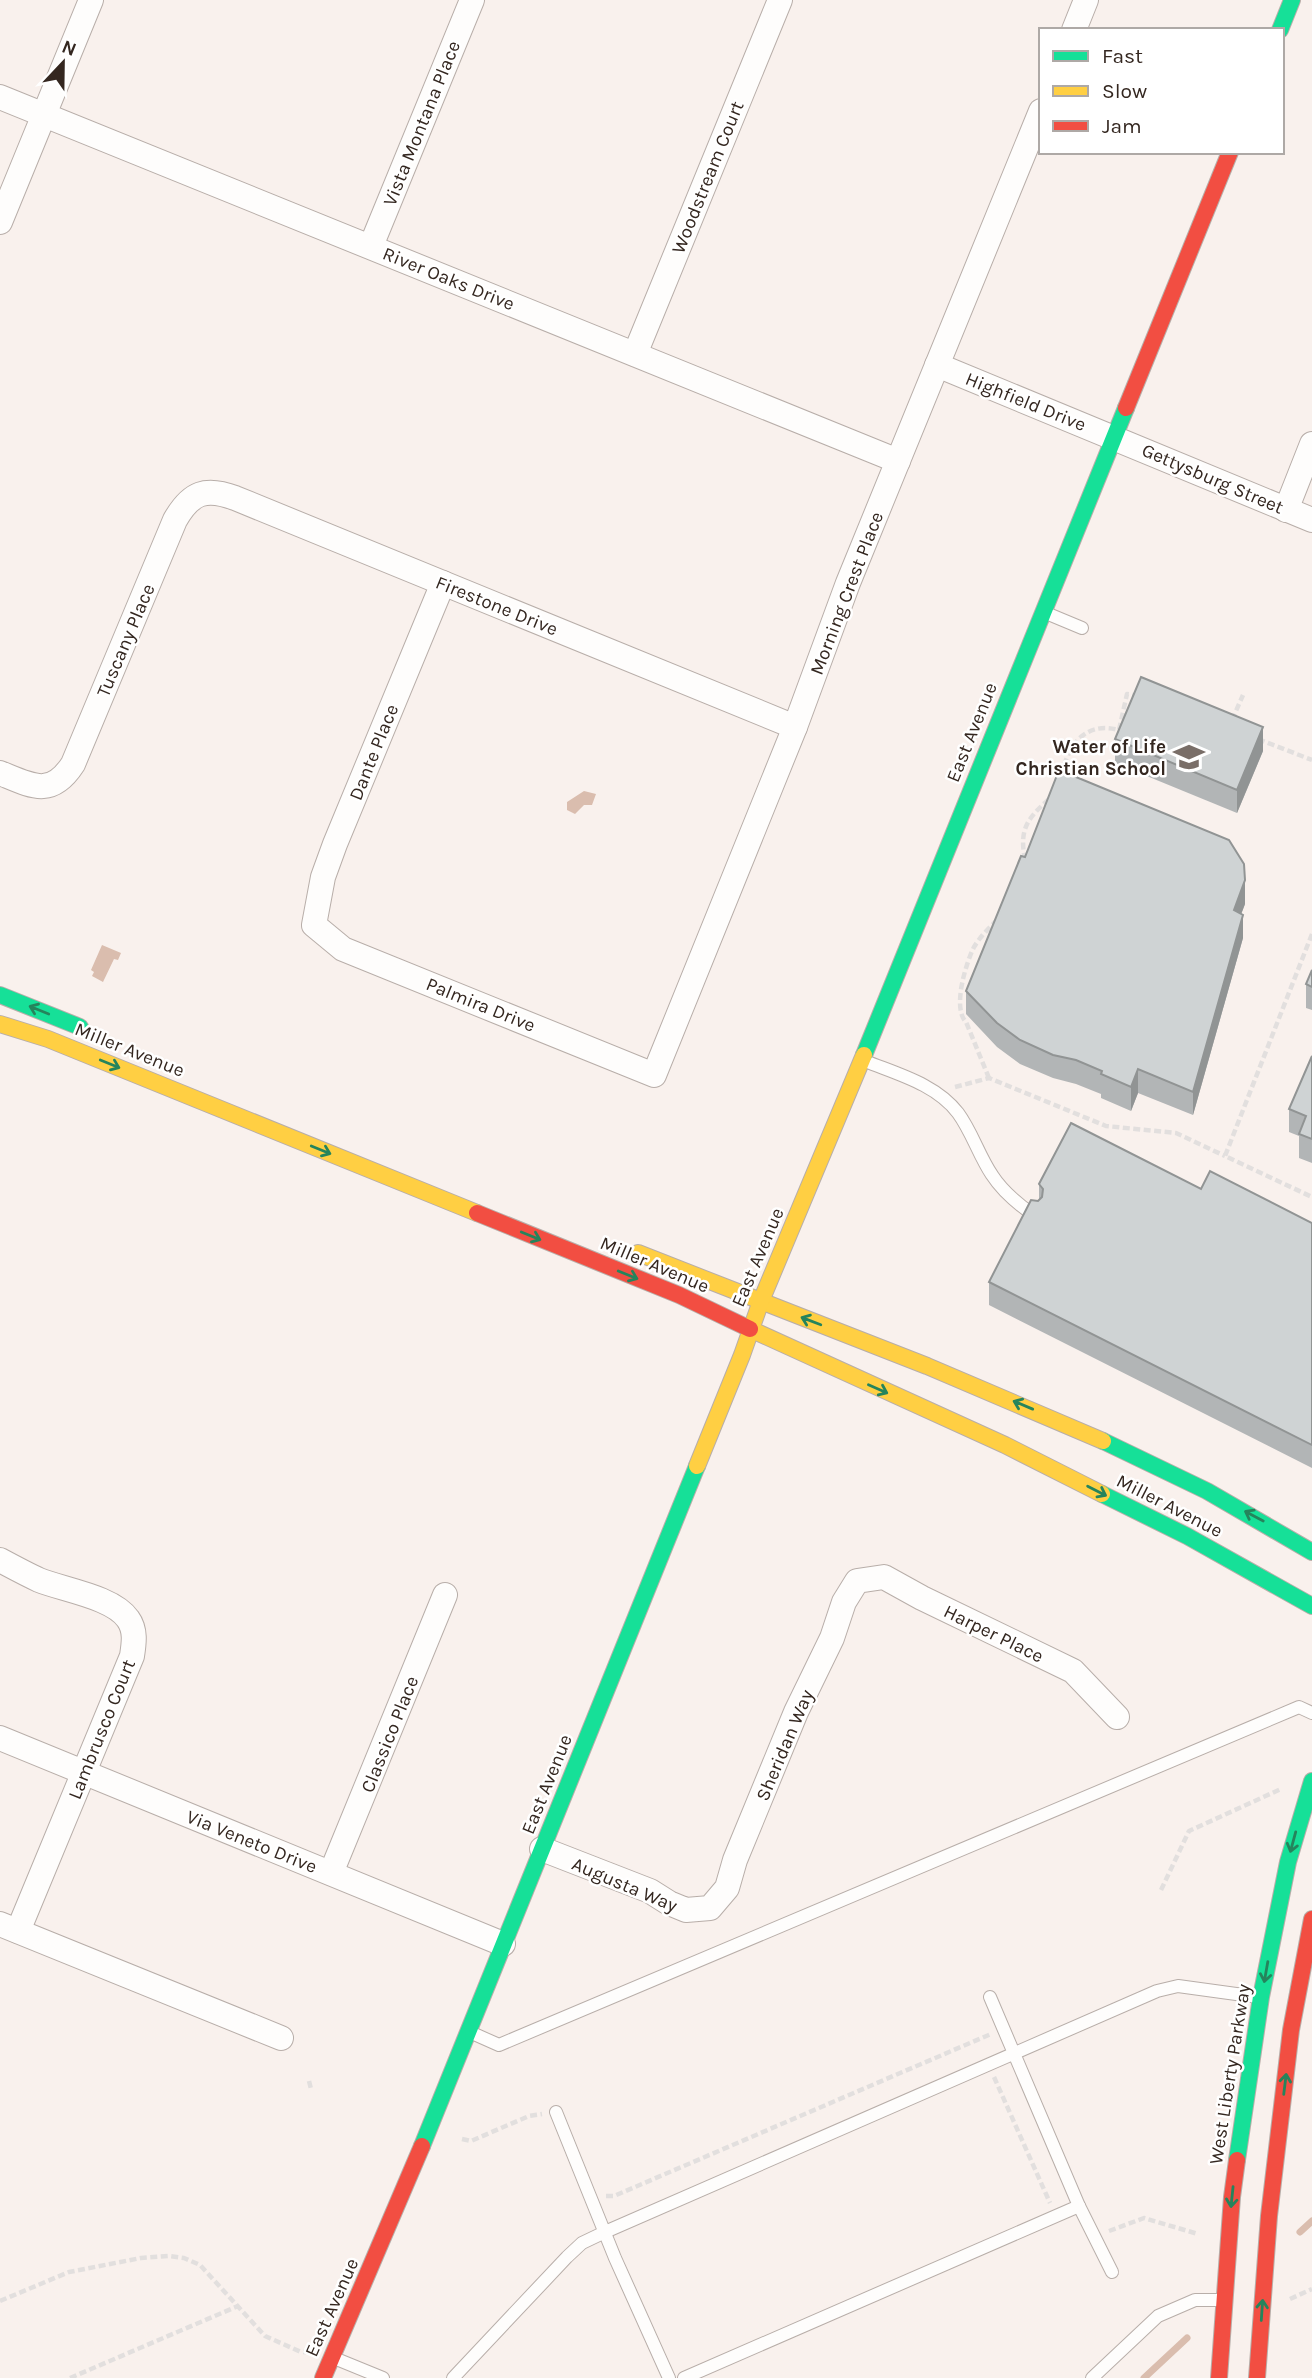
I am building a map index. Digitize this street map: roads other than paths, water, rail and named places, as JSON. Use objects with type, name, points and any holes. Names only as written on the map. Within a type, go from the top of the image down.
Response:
[{"type":"main road","points":[[1281,28],[1292,0]]},
{"type":"main road","name":"East Avenue","points":[[323,2378],[377,2256],[469,2031],[742,1355],[750,1328],[1229,154]]},
{"type":"main road","name":"Miller Avenue","points":[[0,995],[101,1035]]},
{"type":"main road","name":"Miller Avenue","points":[[0,1024],[61,1044],[679,1295],[802,1354],[1005,1445],[1187,1536],[1312,1606]]},
{"type":"main road","name":"Miller Avenue","points":[[619,1245],[946,1373],[1086,1432],[1157,1465],[1273,1526],[1312,1552]]},
{"type":"main road","name":"West Liberty Parkway","points":[[1219,2378],[1232,2197],[1261,1997],[1297,1826],[1312,1781]]},
{"type":"main road","points":[[1279,1905],[1290,1930],[1286,1954]]},
{"type":"main road","points":[[1258,2378],[1269,2216],[1291,2030],[1312,1919]]},
{"type":"main road","points":[[1275,2017],[1278,2025],[1291,2030]]},
{"type":"street","points":[[0,222],[91,0]]},
{"type":"street","name":"Vista Montana Place","points":[[371,246],[472,0]]},
{"type":"street","name":"Woodstream Court","points":[[635,354],[780,0]]},
{"type":"street","points":[[1075,28],[1086,0]]},
{"type":"street","name":"River Oaks Drive","points":[[0,97],[898,461]]},
{"type":"street","name":"Morning Crest Place","points":[[654,1075],[795,727],[848,583],[1039,116]]},
{"type":"street","name":"Highfield Drive","points":[[937,365],[1114,437]]},
{"type":"street","name":"Gettysburg Street","points":[[1114,437],[1312,520]]},
{"type":"street","points":[[1286,510],[1312,444]]},
{"type":"street","name":"Firestone Drive","points":[[197,495],[208,492],[222,493],[795,727]]},
{"type":"street","name":"Tuscany Place","points":[[0,773],[40,787],[53,785],[65,776],[74,764],[175,520],[188,501],[197,495]]},
{"type":"street","name":"Dante Place","points":[[314,925],[323,877],[331,855],[443,583]]},
{"type":"street","name":"Palmira Drive","points":[[314,925],[343,949],[654,1075]]},
{"type":"street","name":"Lambrusco Court","points":[[0,1560],[39,1580],[111,1605],[121,1611],[134,1629],[132,1656],[84,1772],[9,1927]]},
{"type":"street","name":"Harper Place","points":[[857,1581],[884,1577],[1073,1671],[1117,1717]]},
{"type":"street","name":"Sheridan Way","points":[[710,1908],[727,1888],[796,1712],[832,1638],[844,1602],[857,1581]]},
{"type":"street","name":"Classico Place","points":[[331,1873],[445,1595]]},
{"type":"street","name":"Via Veneto Drive","points":[[0,1738],[503,1944]]},
{"type":"street","name":"Augusta Way","points":[[542,1849],[650,1891],[686,1910],[710,1908]]},
{"type":"street","points":[[9,1927],[281,2038]]},
{"type":"lane","points":[[1042,612],[1082,628]]},
{"type":"lane","points":[[861,1059],[936,1092],[958,1113],[992,1176],[1016,1202],[1035,1216]]},
{"type":"lane","points":[[469,2031],[499,2045],[1299,1707],[1312,1713]]},
{"type":"lane","points":[[453,2378],[567,2257],[582,2243],[605,2232],[1157,1991],[1178,1986],[1261,1997]]},
{"type":"lane","points":[[990,1997],[1079,2206],[1112,2272]]},
{"type":"lane","points":[[556,2112],[669,2378]]},
{"type":"lane","points":[[684,2378],[1079,2206]]},
{"type":"lane","points":[[1092,2378],[1158,2316],[1195,2300],[1224,2300]]},
{"type":"lane","points":[[332,2353],[383,2378]]},
{"type":"waterway","points":[[1300,2232],[1312,2221]]},
{"type":"waterway","points":[[1144,2378],[1187,2338]]},
{"type":"place","name":"Water of Life Christian School","points":[[1189,757]]}]
